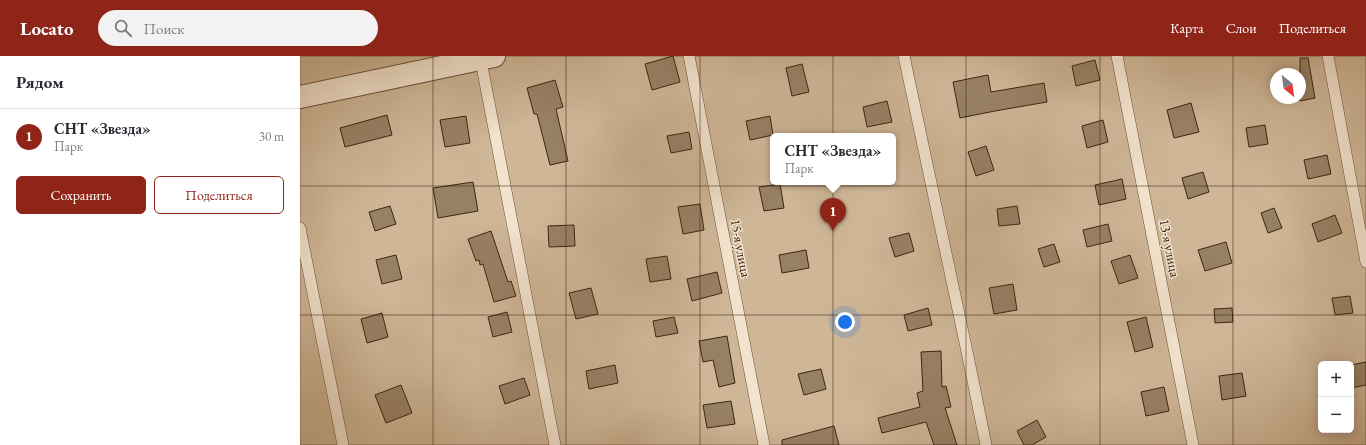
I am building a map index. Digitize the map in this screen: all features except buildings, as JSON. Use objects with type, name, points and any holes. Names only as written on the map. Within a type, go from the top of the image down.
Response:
[{"type":"street","points":[[300,97],[485,57]]},
{"type":"lane","name":"15-я улица","points":[[689,56],[764,445]]},
{"type":"lane","points":[[904,56],[986,445]]},
{"type":"lane","name":"13-я улица","points":[[1117,56],[1193,445]]},
{"type":"lane","points":[[1328,56],[1366,262]]},
{"type":"lane","points":[[485,57],[555,445]]},
{"type":"lane","points":[[300,228],[343,445]]},
{"type":"shaded area","points":[[300,56],[1366,56],[1366,445],[300,445]]},
{"type":"place","name":"СНТ «Звезда»","points":[[833,231]]}]
